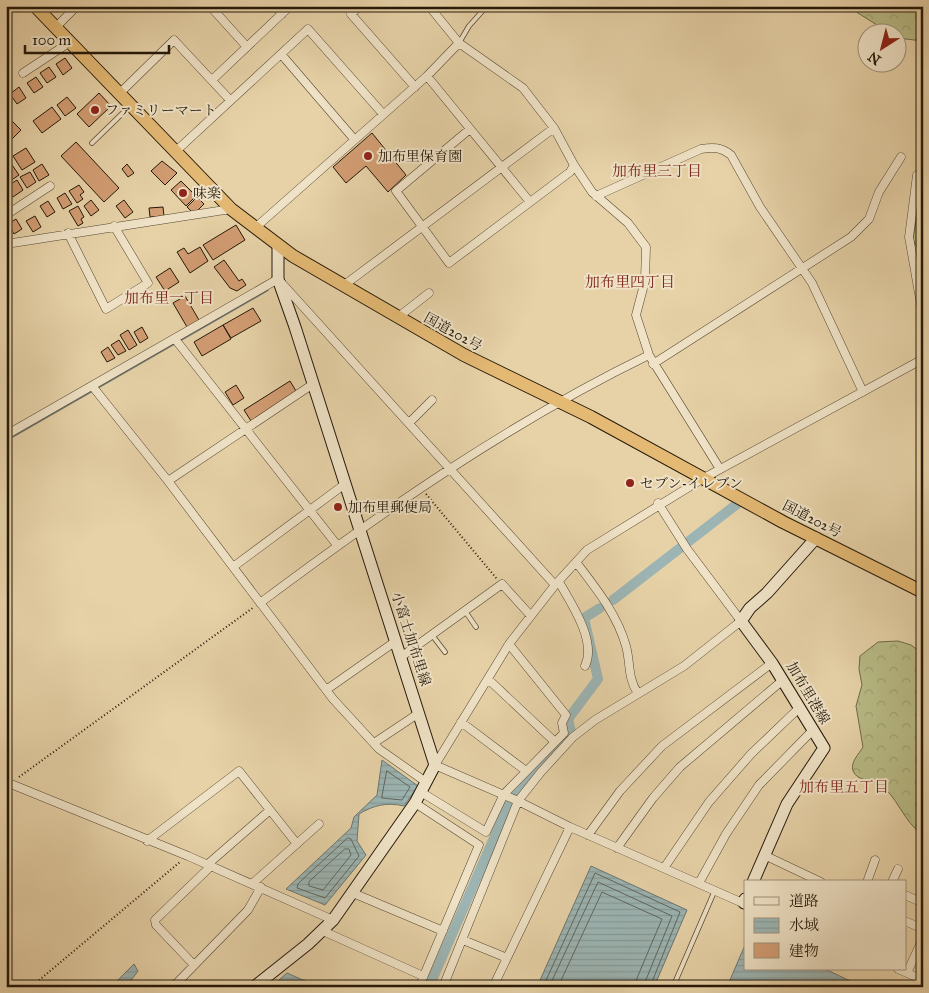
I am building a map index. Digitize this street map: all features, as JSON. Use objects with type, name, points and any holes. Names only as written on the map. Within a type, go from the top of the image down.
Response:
[{"type":"highway","name":"国道202号","points":[[34,6],[231,209],[278,246],[397,318],[464,355],[559,402],[816,538],[923,592]]},
{"type":"main road","name":"小富士加布里線","points":[[278,246],[278,279],[314,384],[359,531],[435,765]]},
{"type":"main road","points":[[741,621],[750,608],[816,538]]},
{"type":"main road","name":"加布里港線","points":[[741,621],[772,663],[824,748],[787,804],[754,880]]},
{"type":"main road","points":[[254,987],[323,931],[332,920],[353,893],[421,792],[435,765]]},
{"type":"street","points":[[56,27],[77,6]]},
{"type":"street","points":[[210,6],[247,47]]},
{"type":"street","points":[[275,6],[282,14]]},
{"type":"street","points":[[212,80],[290,6]]},
{"type":"street","points":[[360,6],[351,14],[415,86]]},
{"type":"street","points":[[429,6],[459,43],[523,88],[554,128],[574,165],[596,196],[628,223],[646,247],[645,281],[636,315],[649,355],[720,469]]},
{"type":"street","points":[[174,152],[308,29],[383,114]]},
{"type":"street","points":[[120,93],[174,40],[230,100]]},
{"type":"street","points":[[23,74],[70,42]]},
{"type":"street","points":[[255,228],[427,76],[459,43]]},
{"type":"street","points":[[281,54],[354,139]]},
{"type":"street","points":[[427,76],[530,202]]},
{"type":"street","points":[[343,286],[554,128]]},
{"type":"street","points":[[470,129],[396,190],[449,263],[570,172],[574,165]]},
{"type":"street","points":[[596,196],[701,149],[713,147],[724,149],[731,155],[789,252],[803,268],[863,392]]},
{"type":"street","points":[[653,364],[851,237],[869,219],[879,192],[901,157]]},
{"type":"street","points":[[917,174],[909,237],[923,316]]},
{"type":"street","points":[[6,215],[50,186]]},
{"type":"street","points":[[6,244],[231,209]]},
{"type":"street","points":[[68,233],[106,309],[148,283],[114,226]]},
{"type":"street","points":[[6,436],[95,390],[178,342],[278,279],[557,584],[578,614],[589,652],[585,666]]},
{"type":"street","points":[[397,318],[429,293]]},
{"type":"street","points":[[178,342],[337,546]]},
{"type":"street","points":[[260,603],[337,546],[450,468],[559,402],[605,376],[649,355]]},
{"type":"street","points":[[744,902],[617,848],[504,794],[435,765],[510,644],[557,584],[587,550],[658,503],[922,358]]},
{"type":"street","points":[[168,481],[314,384]]},
{"type":"street","points":[[95,390],[168,481],[326,690],[421,792],[479,845]]},
{"type":"street","points":[[409,423],[432,400]]},
{"type":"street","points":[[233,567],[345,484]]},
{"type":"street","points":[[443,987],[518,801],[541,772],[573,737],[595,720],[700,655],[741,621],[686,546],[658,503]]},
{"type":"street","points":[[576,562],[602,596],[620,629],[626,646],[629,677],[638,694]]},
{"type":"street","points":[[401,657],[502,584],[531,616]]},
{"type":"street","points":[[326,690],[396,641]]},
{"type":"street","points":[[419,987],[479,845],[504,794],[564,733],[562,723],[566,715],[510,644]]},
{"type":"street","points":[[588,835],[620,791],[662,746],[772,663]]},
{"type":"street","points":[[488,679],[555,742]]},
{"type":"street","points":[[617,848],[653,798],[680,767],[782,680]]},
{"type":"street","points":[[664,868],[709,802],[751,754],[799,708]]},
{"type":"street","points":[[374,743],[419,713]]},
{"type":"street","points":[[461,722],[526,771]]},
{"type":"street","points":[[699,884],[726,834],[759,785],[812,730]]},
{"type":"street","points":[[147,841],[239,771],[297,844]]},
{"type":"street","points":[[8,783],[147,841],[188,856],[332,920]]},
{"type":"street","points":[[421,792],[486,832]]},
{"type":"street","points":[[194,965],[156,926],[155,920],[209,865],[270,810]]},
{"type":"street","points":[[252,884],[319,824]]},
{"type":"street","points":[[493,987],[570,827]]},
{"type":"street","points":[[764,855],[816,880]]},
{"type":"street","points":[[869,880],[875,860]]},
{"type":"street","points":[[893,880],[898,869]]},
{"type":"street","points":[[172,987],[248,910],[261,888]]},
{"type":"street","points":[[353,893],[442,931]]},
{"type":"street","points":[[906,895],[923,903]]},
{"type":"street","points":[[906,921],[923,929]]},
{"type":"street","points":[[323,931],[423,976]]},
{"type":"street","points":[[907,973],[923,938]]},
{"type":"street","points":[[463,940],[507,958]]},
{"type":"street","points":[[900,970],[923,980]]},
{"type":"lane","points":[[459,43],[468,26],[487,6]]},
{"type":"lane","points":[[92,143],[131,105]]},
{"type":"lane","points":[[465,612],[476,627]]},
{"type":"lane","points":[[432,635],[444,652]]},
{"type":"lane","points":[[673,987],[715,890]]},
{"type":"path","points":[[421,488],[502,584]]},
{"type":"path","points":[[8,783],[260,603]]},
{"type":"path","points":[[31,987],[188,856]]},
{"type":"green space","points":[[847,6],[923,6],[923,41],[906,39],[906,22],[872,22]]},
{"type":"green space","points":[[923,179],[923,259],[913,239]]},
{"type":"green space","points":[[898,641],[911,645],[923,654],[923,835],[916,830],[886,789],[877,783],[858,777],[852,768],[863,747],[856,706],[862,685],[859,669],[860,656],[878,642]]},
{"type":"water","points":[[382,760],[418,786],[404,806],[381,805],[359,814],[357,841],[366,855],[325,905],[286,889],[351,828],[354,817],[377,795]]},
{"type":"water","points":[[591,866],[687,910],[654,987],[537,987]]},
{"type":"water","points":[[744,947],[744,970],[827,970],[863,987],[727,987]]},
{"type":"water","points":[[134,964],[138,971],[126,987],[92,987],[99,981],[113,985]]},
{"type":"water","points":[[287,973],[319,987],[271,987]]},
{"type":"building","points":[[65,58],[72,68],[63,75],[56,64]]},
{"type":"building","points":[[49,67],[56,77],[47,83],[40,73]]},
{"type":"building","points":[[36,77],[43,87],[34,93],[27,83]]},
{"type":"building","points":[[19,87],[26,98],[17,104],[10,94]]},
{"type":"building","points":[[99,93],[111,106],[89,127],[77,114]]},
{"type":"building","points":[[67,97],[76,108],[65,116],[57,105]]},
{"type":"building","points":[[52,107],[61,119],[42,133],[33,121]]},
{"type":"building","points":[[12,121],[21,130],[12,139],[6,133],[6,127]]},
{"type":"building","name":"加布里保育園","points":[[372,133],[406,175],[388,192],[366,166],[346,183],[333,167]]},
{"type":"building","points":[[76,142],[119,188],[104,202],[61,156]]},
{"type":"building","points":[[26,148],[35,162],[22,170],[13,156]]},
{"type":"building","points":[[162,161],[177,173],[165,185],[151,171]]},
{"type":"building","points":[[10,162],[19,175],[10,181],[6,175],[6,164]]},
{"type":"building","points":[[42,164],[49,175],[39,181],[33,170]]},
{"type":"building","points":[[127,164],[134,173],[128,177],[122,169]]},
{"type":"building","points":[[30,172],[36,182],[27,188],[20,177]]},
{"type":"building","points":[[17,180],[23,190],[13,197],[6,187]]},
{"type":"building","name":"味楽","points":[[181,181],[196,196],[186,206],[171,190]]},
{"type":"building","points":[[79,185],[84,192],[80,195],[83,199],[77,203],[69,191]]},
{"type":"building","points":[[6,190],[11,198],[6,201]]},
{"type":"building","points":[[65,193],[72,204],[63,209],[57,198]]},
{"type":"building","points":[[197,197],[204,204],[197,211],[192,212],[187,207]]},
{"type":"building","points":[[91,200],[99,210],[91,216],[84,206]]},
{"type":"building","points":[[124,200],[133,212],[125,218],[116,206]]},
{"type":"building","points":[[48,201],[55,212],[47,217],[40,206]]},
{"type":"building","points":[[78,206],[84,217],[81,219],[83,223],[78,226],[69,211]]},
{"type":"building","points":[[163,207],[164,216],[150,217],[149,208]]},
{"type":"building","points":[[35,216],[41,227],[33,232],[26,221]]},
{"type":"building","points":[[16,219],[22,229],[14,234],[8,224]]},
{"type":"building","points":[[236,225],[245,240],[213,260],[203,245]]},
{"type":"building","points":[[200,247],[208,261],[190,273],[177,252],[184,248],[188,254]]},
{"type":"building","points":[[224,260],[239,281],[242,279],[246,285],[237,291],[230,288],[214,267]]},
{"type":"building","points":[[170,268],[179,282],[165,291],[156,277]]},
{"type":"building","points":[[185,296],[199,320],[187,327],[173,303]]},
{"type":"building","points":[[253,308],[261,321],[231,338],[223,325]]},
{"type":"building","points":[[223,325],[231,339],[202,356],[194,342]]},
{"type":"building","points":[[142,327],[148,338],[140,343],[134,332]]},
{"type":"building","points":[[128,330],[137,345],[129,350],[120,335]]},
{"type":"building","points":[[119,340],[126,351],[118,355],[111,345]]},
{"type":"building","points":[[108,347],[115,358],[107,362],[101,352]]},
{"type":"building","points":[[290,381],[296,391],[251,421],[244,410]]},
{"type":"building","points":[[236,385],[244,398],[233,405],[225,392]]},
{"type":"waterway","points":[[6,440],[267,290]]},
{"type":"waterway","points":[[613,600],[737,504]]},
{"type":"waterway","points":[[429,987],[514,792],[571,732],[568,719],[598,679],[584,618],[600,608]]},
{"type":"place","name":"ファミリーマート","points":[[95,110]]},
{"type":"place","name":"加布里保育園","points":[[368,156]]},
{"type":"place","name":"味楽","points":[[183,193]]},
{"type":"place","name":"セブン-イレブン","points":[[630,483]]},
{"type":"place","name":"加布里郵便局","points":[[338,507]]},
{"type":"district","name":"加布里三丁目","points":[[657,171]]},
{"type":"district","name":"加布里四丁目","points":[[630,282]]},
{"type":"district","name":"加布里一丁目","points":[[169,298]]},
{"type":"district","name":"加布里五丁目","points":[[844,787]]}]
